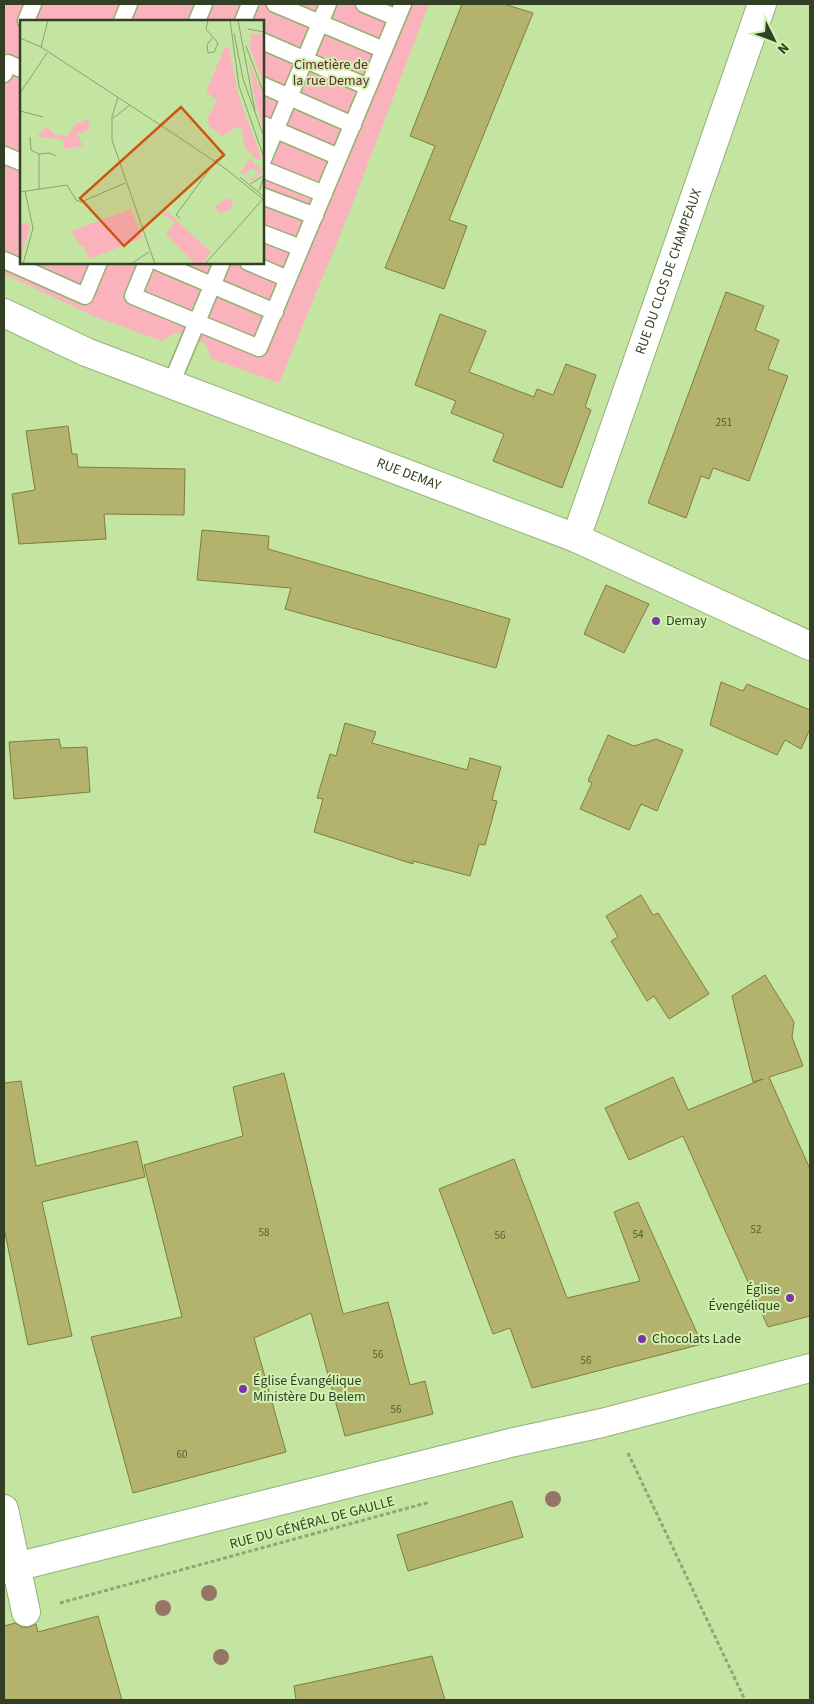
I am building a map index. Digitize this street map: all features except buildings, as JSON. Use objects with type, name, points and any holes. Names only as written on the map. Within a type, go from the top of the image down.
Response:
[{"type":"street","name":"RUE DU CLOS DE CHAMPEAUX","points":[[576,538],[762,4]]},
{"type":"street","name":"RUE DEMAY","points":[[4,313],[86,352],[576,538],[810,646]]},
{"type":"street","points":[[9,1568],[510,1443],[602,1423],[810,1368]]},
{"type":"street","points":[[4,1509],[9,1568],[26,1612]]},
{"type":"lane","points":[[26,20],[33,4]]},
{"type":"lane","points":[[122,20],[129,4]]},
{"type":"lane","points":[[197,20],[204,4]]},
{"type":"lane","points":[[243,20],[250,4]]},
{"type":"lane","points":[[276,4],[384,50]]},
{"type":"lane","points":[[264,152],[269,127],[289,96],[328,4]]},
{"type":"lane","points":[[146,264],[133,296],[259,348],[400,11],[364,4]]},
{"type":"lane","points":[[264,42],[368,87]]},
{"type":"lane","points":[[4,74],[8,63],[20,69]]},
{"type":"lane","points":[[264,86],[353,125]]},
{"type":"lane","points":[[269,127],[339,157]]},
{"type":"lane","points":[[4,155],[20,162]]},
{"type":"lane","points":[[264,170],[324,194]]},
{"type":"lane","points":[[264,197],[315,216]]},
{"type":"lane","points":[[264,234],[301,248]]},
{"type":"lane","points":[[24,264],[86,296],[98,264]]},
{"type":"lane","points":[[163,264],[275,312]]},
{"type":"lane","points":[[171,384],[221,264]]},
{"type":"lane","points":[[253,264],[288,279]]},
{"type":"path","points":[[626,1448],[745,1700]]},
{"type":"path","name":"RUE DU GÉNÉRAL DE GAULLE","points":[[26,1612],[434,1502]]},
{"type":"green space","name":"Cimetière de la rue Demay","points":[[7,4],[429,4],[347,218],[279,383],[212,359],[205,343],[176,332],[162,341],[96,317],[4,274],[4,11]]},
{"type":"place","name":"Demay","points":[[656,621]]},
{"type":"place","name":"Église Évengélique","points":[[790,1298]]},
{"type":"place","name":"Chocolats Lade","points":[[642,1339]]},
{"type":"place","name":"Église Évangélique Ministère Du Belem","points":[[243,1389]]}]
